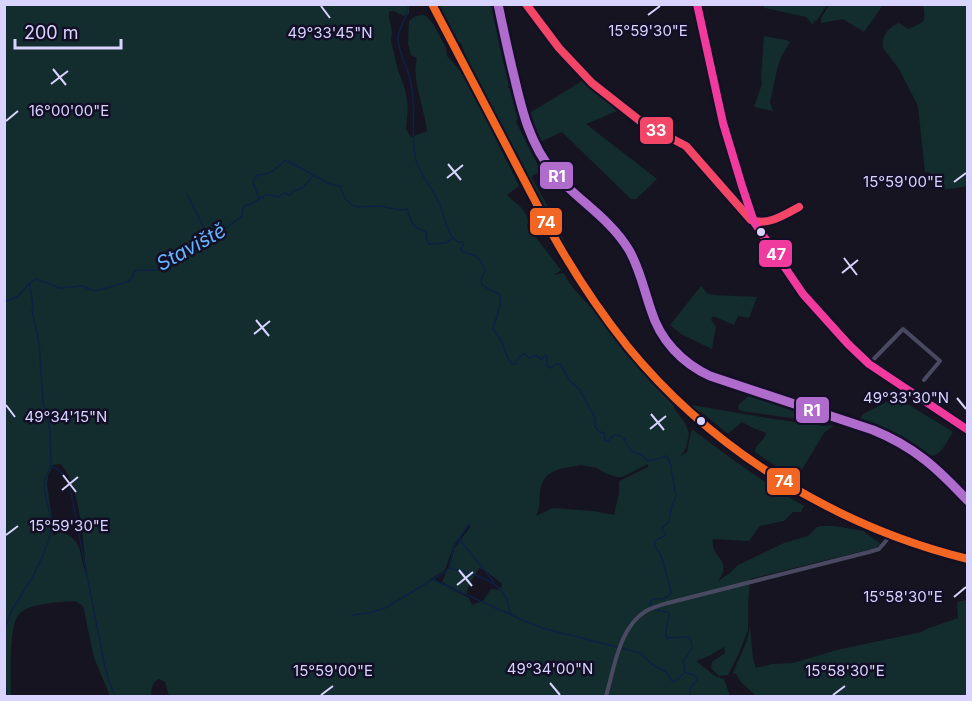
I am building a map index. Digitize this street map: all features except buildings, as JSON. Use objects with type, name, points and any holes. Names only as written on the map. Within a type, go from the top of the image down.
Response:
[{"type":"main road","points":[[432,4],[559,246],[587,292],[654,377],[713,431],[751,460],[794,488],[853,519],[891,535],[968,559]]},
{"type":"street","points":[[526,4],[559,48],[592,83],[622,109],[644,124],[686,146],[751,220],[768,222],[799,207]]},
{"type":"street","points":[[697,4],[723,123],[754,222],[803,294],[868,364],[968,430]]},
{"type":"street","points":[[868,364],[903,329],[940,361],[924,380]]},
{"type":"street","points":[[606,696],[623,637],[646,611],[668,603],[879,549],[891,535]]},
{"type":"green space","points":[[4,5],[409,5],[409,14],[404,16],[389,11],[389,18],[392,31],[391,41],[408,107],[406,129],[411,137],[427,131],[417,85],[417,58],[411,55],[408,44],[409,21],[422,15],[434,25],[446,48],[447,56],[465,76],[519,186],[507,195],[525,213],[527,226],[561,270],[554,275],[564,274],[643,372],[673,403],[675,410],[685,423],[689,433],[686,448],[680,457],[687,452],[693,430],[778,491],[804,506],[801,512],[793,512],[784,521],[760,526],[749,541],[713,539],[714,549],[724,567],[718,581],[738,565],[784,543],[808,536],[821,526],[863,531],[881,544],[875,548],[750,579],[748,630],[728,675],[719,676],[711,668],[712,662],[725,653],[724,647],[696,661],[715,675],[724,679],[730,696],[169,696],[165,682],[159,679],[153,684],[151,696],[110,696],[94,658],[83,606],[75,601],[39,605],[20,613],[16,619],[12,639],[11,696],[5,696]],"holes":[[[60,464],[67,472],[72,484],[80,516],[86,574],[80,549],[74,540],[61,531],[53,536],[47,484],[53,465]],[[648,464],[648,467],[619,481],[614,515],[553,508],[536,516],[545,478],[554,471],[581,465],[597,468],[616,477],[622,477]],[[469,525],[470,527],[454,549],[442,582],[466,595],[479,568],[486,571],[502,586],[498,590],[491,589],[483,601],[472,605],[469,598],[434,580],[429,580],[445,570],[454,544]]]},
{"type":"green space","points":[[436,5],[495,5],[494,10],[512,84],[507,87],[515,95],[520,117],[516,121],[541,171],[532,178],[567,248],[565,249],[487,101],[461,43],[456,42]]},
{"type":"green space","points":[[762,5],[827,5],[813,25],[806,17],[765,8]]},
{"type":"green space","points":[[829,5],[883,5],[864,32],[843,19],[821,23],[821,18]]},
{"type":"green space","points":[[923,5],[967,5],[967,186],[946,189],[933,186],[929,172],[925,172],[918,106],[899,69],[883,48],[886,32],[892,27],[899,23],[908,29],[923,21]]},
{"type":"green space","points":[[764,36],[790,42],[781,57],[777,70],[770,102],[773,111],[754,107],[762,84]]},
{"type":"green space","points":[[584,80],[617,111],[586,124],[657,179],[636,199],[631,199],[562,132],[538,143],[526,115]]},
{"type":"green space","points":[[701,286],[707,293],[714,295],[757,297],[749,318],[738,316],[734,325],[713,316],[711,320],[716,326],[712,349],[681,334],[670,325]]},
{"type":"green space","points":[[749,396],[841,422],[835,424],[738,409],[739,404]]},
{"type":"green space","points":[[896,397],[953,432],[939,453],[932,456],[896,434],[861,421],[863,414]]},
{"type":"green space","points":[[691,405],[824,426],[834,425],[824,433],[801,471],[798,481],[755,452],[766,433],[742,422],[727,433]]},
{"type":"green space","points":[[967,600],[968,695],[966,696],[756,696],[733,673],[750,626],[756,668],[772,664],[793,663],[837,650],[921,632],[958,618],[957,602]]},
{"type":"waterway","points":[[408,4],[398,39],[410,78],[416,162],[440,205],[453,238]]},
{"type":"waterway","points":[[259,199],[253,182],[257,175],[270,173],[285,160],[314,175]]},
{"type":"waterway","name":"Staviště","points":[[4,302],[17,297],[36,279],[60,288],[82,286],[95,291],[127,282],[136,270],[160,268],[172,253],[188,252],[195,245],[222,231],[242,216],[245,206],[266,195],[278,197],[284,193],[290,195],[294,190],[303,187],[314,175],[329,184],[340,186],[345,199],[352,205],[407,209],[414,225],[426,232],[429,244],[446,243],[453,238],[464,243],[461,249],[463,252],[480,259],[485,271],[481,279],[482,285],[500,295],[493,328],[512,364],[515,364],[524,354],[530,358],[536,355],[541,360],[546,355],[547,366],[551,368],[560,364],[570,381],[580,390],[595,418],[595,427],[604,433],[605,441],[618,435],[632,451],[641,454],[646,460],[666,456],[670,462],[676,496],[669,522],[662,528],[666,535],[656,540],[654,544],[662,558],[671,592],[666,598],[652,599],[650,604],[655,610],[669,613],[667,638],[689,637],[691,641],[691,650],[683,661],[684,672],[697,678],[691,688],[690,696]]},
{"type":"waterway","points":[[187,194],[209,238]]},
{"type":"waterway","points":[[4,630],[11,612],[42,557],[49,540],[52,523],[44,481],[51,466],[50,430],[43,402],[39,343],[32,311],[30,284]]},
{"type":"waterway","points":[[51,466],[61,472],[70,488],[104,663],[115,696]]},
{"type":"waterway","points":[[449,568],[454,546],[469,524]]},
{"type":"waterway","points":[[459,539],[494,582]]},
{"type":"waterway","points":[[352,615],[370,613],[387,607],[449,568],[495,584],[505,596],[511,615],[542,628],[617,647]]},
{"type":"waterway","points":[[434,580],[509,614]]},
{"type":"waterway","points":[[622,648],[640,653],[653,665],[665,671],[673,682],[683,674]]},
{"type":"waterway","points":[[4,677],[7,696]]},
{"type":"transit line","name":"74","points":[[432,4],[571,266],[618,334],[662,385],[699,420],[738,451],[781,480],[825,505],[872,527],[919,545],[968,559]]},
{"type":"transit line","name":"R1","points":[[498,4],[520,102],[538,150],[553,172],[612,228],[629,250],[639,272],[655,321],[673,349],[690,364],[710,376],[888,437],[914,451],[968,501]]},
{"type":"transit line","name":"33","points":[[526,4],[559,48],[592,83],[644,124],[686,146],[751,220],[770,221],[799,207]]},
{"type":"transit line","name":"47","points":[[697,4],[723,123],[754,222],[803,294],[848,344],[869,364],[968,430]]}]
